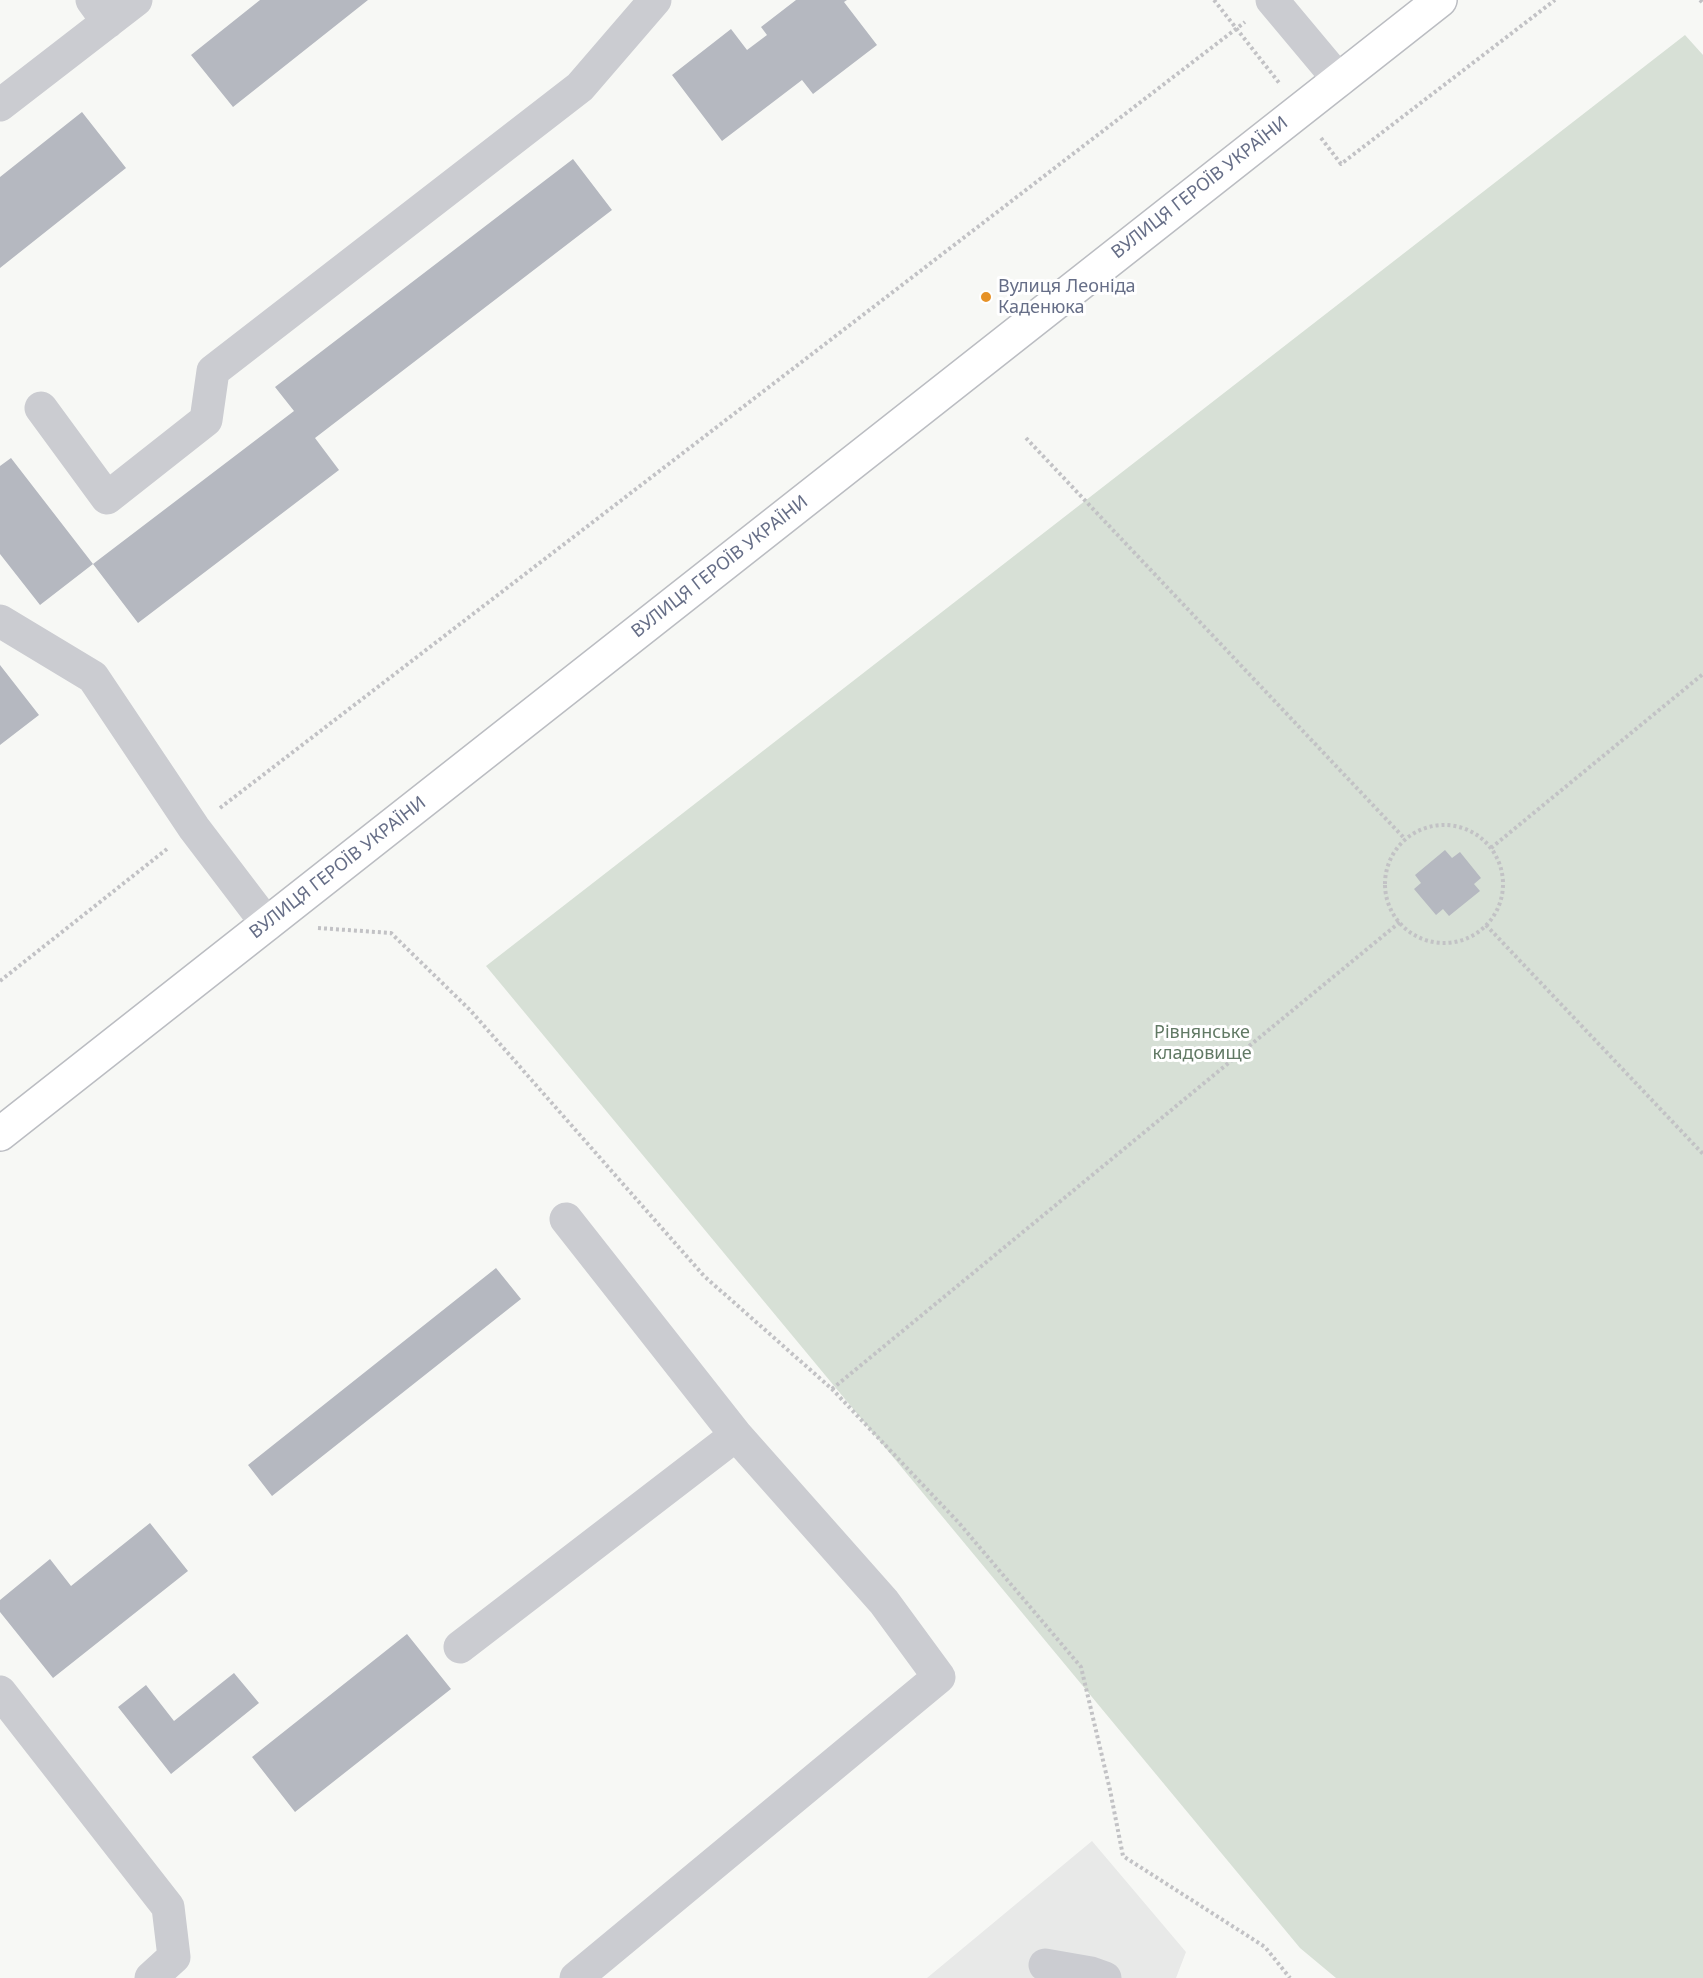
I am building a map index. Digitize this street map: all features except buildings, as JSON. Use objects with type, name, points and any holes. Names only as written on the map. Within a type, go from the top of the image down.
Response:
[{"type":"main road","name":"ВУЛИЦЯ ГЕРОЇВ УКРАЇНИ","points":[[0,1134],[1440,0]]},
{"type":"street","points":[[0,105],[100,11],[136,0]]},
{"type":"street","points":[[41,408],[107,498],[206,420],[213,371],[580,87],[655,0]]},
{"type":"street","points":[[1272,1],[1339,80]]},
{"type":"street","points":[[0,621],[93,677],[194,828],[267,924]]},
{"type":"street","points":[[566,1219],[736,1435],[884,1602],[939,1677],[576,1978]]},
{"type":"street","points":[[460,1647],[736,1435]]},
{"type":"street","points":[[0,1692],[168,1907],[174,1957],[151,1978]]},
{"type":"street","points":[[1045,1965],[1091,1973],[1105,1978]]},
{"type":"path","points":[[1214,0],[1237,28]]},
{"type":"path","points":[[1341,164],[1555,0]]},
{"type":"path","points":[[0,981],[194,828],[1272,1]]},
{"type":"path","points":[[1026,438],[1406,839]]},
{"type":"path","points":[[1491,848],[1703,674]]},
{"type":"path","points":[[1450,825],[1473,832],[1491,848],[1502,869],[1503,893],[1494,916],[1476,934],[1449,943],[1422,939],[1410,932],[1393,913],[1388,903],[1385,880],[1391,857],[1406,839],[1426,828],[1450,825]]},
{"type":"path","points":[[832,1389],[1400,922]]},
{"type":"path","points":[[267,924],[391,933],[470,1010],[704,1276],[832,1389],[959,1523],[1081,1667],[1123,1856],[1265,1947],[1290,1978]]},
{"type":"path","points":[[1486,925],[1703,1155]]},
{"type":"shaded area","points":[[1092,1841],[1186,1952],[1176,1978],[927,1978]]},
{"type":"green space","name":"Рівнянське кладовище","points":[[1685,35],[1703,55],[1703,1978],[1336,1978],[1300,1948],[486,966]]},
{"type":"place","name":"Вулиця Леоніда Каденюка","points":[[986,297]]}]
